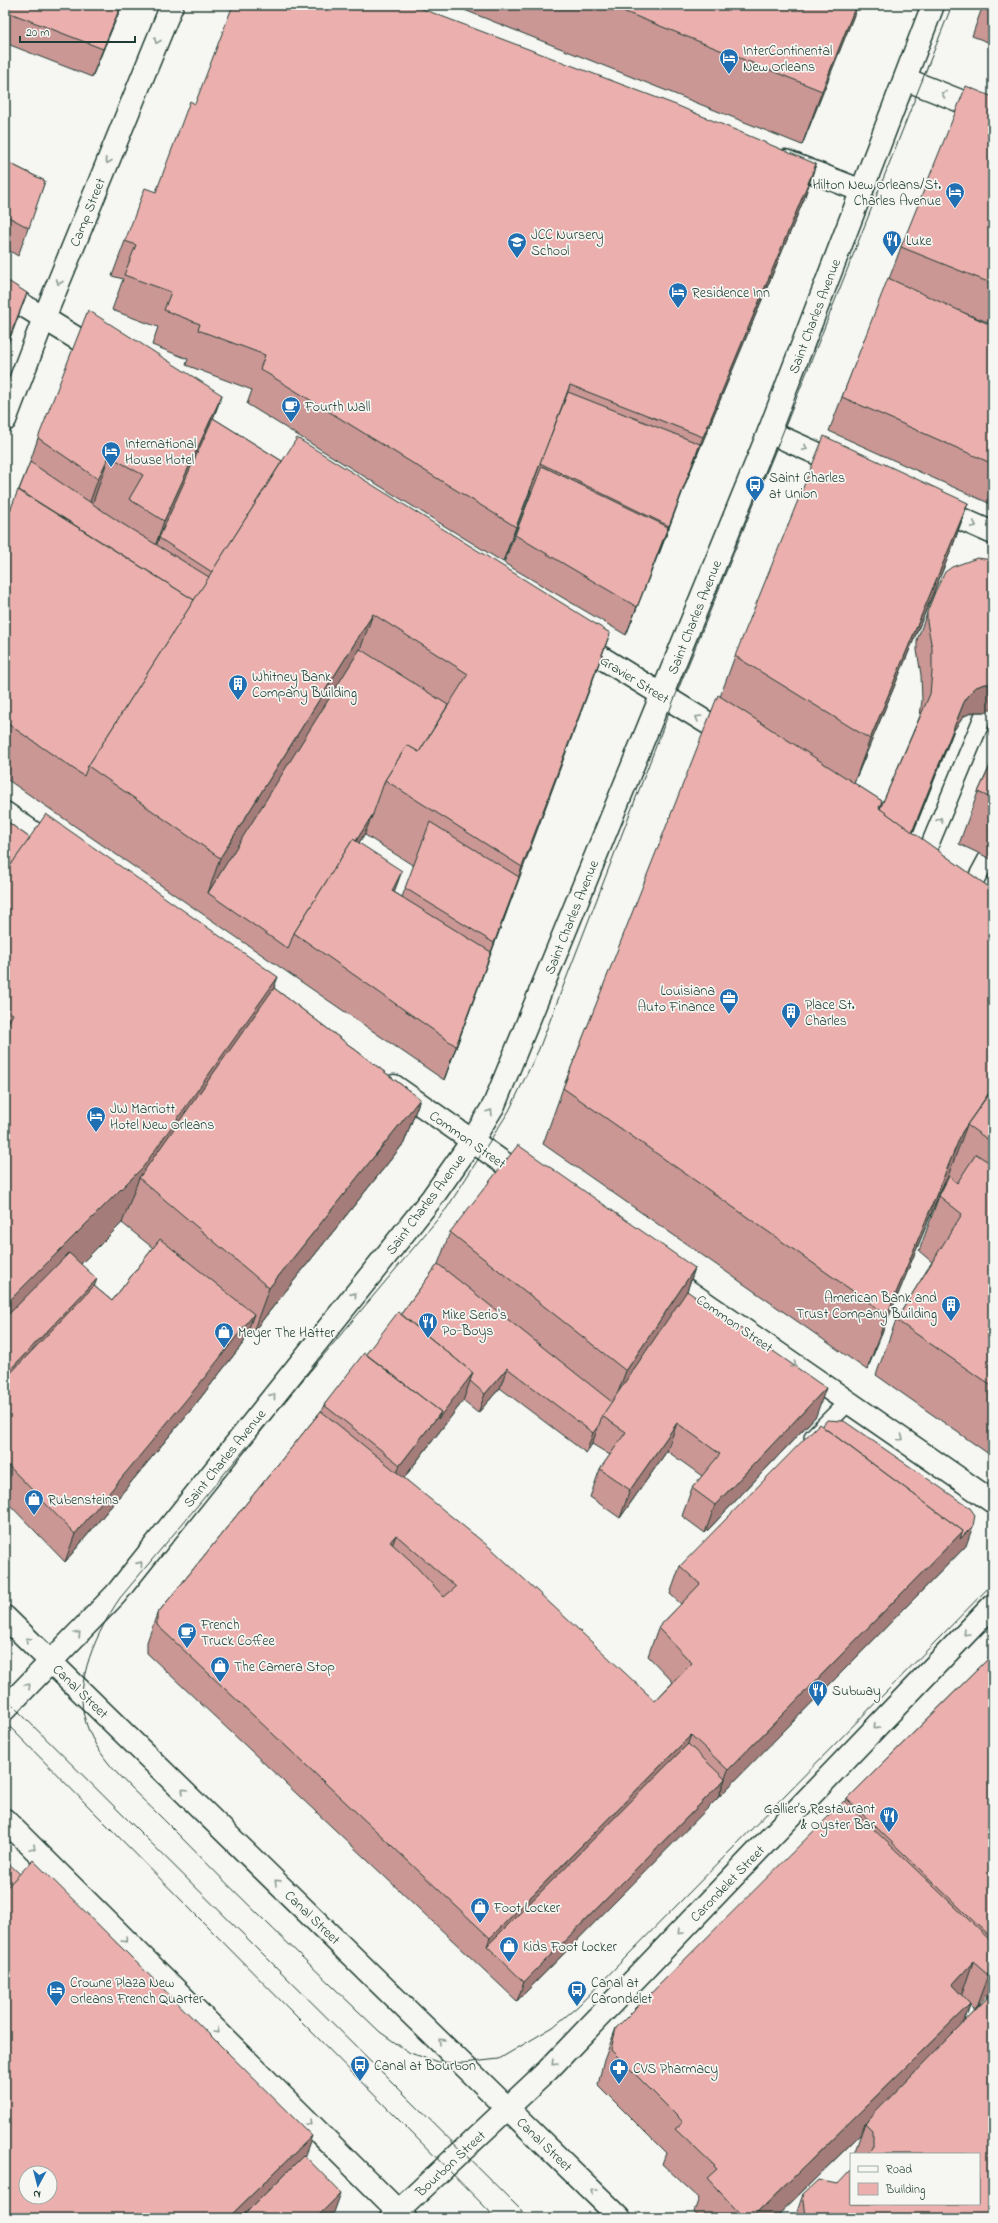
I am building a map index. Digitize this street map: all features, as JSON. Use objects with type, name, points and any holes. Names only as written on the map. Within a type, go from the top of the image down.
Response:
[{"type":"street","name":"Camp Street","points":[[5,420],[44,318],[172,5]]},
{"type":"street","name":"Saint Charles Avenue","points":[[5,1709],[116,1594],[432,1198],[472,1141],[494,1105],[769,432],[933,5]]},
{"type":"street","points":[[905,79],[993,114]]},
{"type":"street","points":[[767,154],[862,191]]},
{"type":"street","points":[[5,294],[119,364]]},
{"type":"street","points":[[769,432],[866,475]]},
{"type":"street","points":[[915,498],[993,533]]},
{"type":"street","name":"Gravier Street","points":[[556,630],[746,746]]},
{"type":"street","points":[[5,813],[76,863]]},
{"type":"street","points":[[917,851],[993,897]]},
{"type":"street","name":"Common Street","points":[[380,1077],[544,1192]]},
{"type":"street","name":"Common Street","points":[[648,1263],[993,1502]]},
{"type":"street","name":"Carondelet Street","points":[[508,2108],[587,2030],[993,1605]]},
{"type":"street","name":"Canal Street","points":[[5,1617],[620,2218]]},
{"type":"street","points":[[5,1820],[398,2216]]},
{"type":"street","name":"Bourbon Street","points":[[398,2216],[508,2108]]},
{"type":"lane","points":[[917,851],[984,705]]},
{"type":"lane","points":[[959,877],[988,857]]},
{"type":"lane","points":[[803,1447],[848,1402]]},
{"type":"building","points":[[5,5],[121,5],[103,49],[5,11]]},
{"type":"building","points":[[233,5],[412,5],[676,105],[816,164],[703,437],[570,385],[516,527],[260,369],[265,355],[198,330],[200,324],[164,310],[171,292],[124,275],[136,245],[125,241],[145,188],[156,192],[190,101],[195,104]]},
{"type":"building","points":[[608,5],[856,5],[822,91]]},
{"type":"building","name":"Hilton New Orleans/St. Charles Avenue","points":[[966,86],[993,97],[993,284],[901,247]]},
{"type":"building","points":[[5,161],[45,181],[29,228],[5,215]]},
{"type":"building","points":[[888,278],[993,326],[993,464],[842,397]]},
{"type":"building","points":[[5,279],[27,293],[5,348]]},
{"type":"building","points":[[88,310],[222,395],[164,521],[129,499],[143,475],[109,456],[98,479],[38,438]]},
{"type":"building","points":[[568,392],[700,444],[669,526],[540,463]]},
{"type":"building","points":[[213,418],[282,461],[212,572],[159,538]]},
{"type":"building","points":[[824,436],[968,503],[870,739],[735,656]]},
{"type":"building","name":"Whitney Bank Company Building","points":[[297,438],[610,633],[522,867],[385,780],[407,745],[419,752],[468,674],[373,614],[220,858],[88,766]]},
{"type":"building","points":[[30,462],[121,523],[209,577],[194,600],[19,490]]},
{"type":"building","points":[[542,466],[668,527],[637,607],[515,535]]},
{"type":"building","points":[[18,490],[194,600],[88,766],[84,776],[5,722],[5,524]]},
{"type":"building","points":[[977,558],[993,560],[993,684],[984,684],[974,688],[964,702],[912,832],[880,809],[930,694],[932,648],[927,622],[927,612],[945,572],[952,567]]},
{"type":"building","points":[[360,649],[448,705],[419,752],[407,745],[385,780],[373,814],[356,841],[353,839],[294,933],[288,949],[208,893]]},
{"type":"building","name":"Place St. Charles","points":[[718,695],[882,801],[879,808],[993,890],[993,1087],[962,1132],[887,1315],[563,1088]]},
{"type":"building","points":[[993,760],[993,799],[978,792]]},
{"type":"building","name":"JW Marriott Hotel New Orleans","points":[[46,814],[278,977],[143,1167],[5,1305],[5,1029],[13,1014],[5,1010],[5,873]]},
{"type":"building","points":[[5,820],[30,838],[5,873]]},
{"type":"building","points":[[430,822],[519,877],[494,943],[405,888]]},
{"type":"building","points":[[353,839],[402,871],[392,891],[491,952],[456,1046],[294,933]]},
{"type":"building","points":[[274,988],[420,1099],[269,1288],[139,1178]]},
{"type":"building","points":[[993,1088],[993,1143],[967,1125]]},
{"type":"building","points":[[518,1145],[695,1268],[626,1371],[450,1232]]},
{"type":"building","points":[[976,1154],[993,1165],[993,1387],[896,1320],[962,1214],[939,1196],[949,1176],[957,1183]]},
{"type":"building","points":[[160,1239],[254,1314],[205,1377],[75,1534],[5,1462],[5,1379],[94,1286],[112,1301]]},
{"type":"building","points":[[69,1253],[97,1279],[5,1375],[5,1318]]},
{"type":"building","points":[[438,1264],[612,1402],[602,1416],[599,1425],[593,1433],[507,1368],[485,1394],[470,1381],[473,1373],[401,1314]]},
{"type":"building","points":[[687,1291],[826,1388],[715,1505],[692,1488],[720,1454],[677,1423],[630,1490],[600,1469],[626,1432],[602,1416]]},
{"type":"building","points":[[398,1312],[473,1373],[438,1419],[441,1412],[366,1354]]},
{"type":"building","points":[[364,1353],[441,1412],[400,1465],[324,1405]]},
{"type":"building","points":[[321,1411],[493,1550],[655,1701],[692,1663],[658,1628],[700,1584],[680,1566],[819,1424],[963,1531],[728,1770],[691,1735],[490,1938],[157,1625],[157,1614]],"holes":[[[396,1535],[456,1587],[444,1597],[410,1560],[390,1542]]]},
{"type":"building","points":[[827,1420],[844,1421],[970,1508],[975,1515],[973,1526],[960,1539],[963,1531],[822,1426]]},
{"type":"building","points":[[993,1654],[993,1940],[847,1799]]},
{"type":"building","points":[[688,1744],[725,1779],[524,1982],[487,1946]]},
{"type":"building","points":[[844,1801],[993,1943],[993,1968],[988,1975],[973,1962],[952,1985],[970,2004],[752,2218],[744,2218],[707,2178],[717,2169],[675,2129],[683,2122],[611,2050],[616,2028]]},
{"type":"building","points":[[5,1860],[20,1874],[5,1889]]},
{"type":"building","name":"Crowne Plaza New Orleans French Quarter","points":[[33,1860],[312,2136],[228,2218],[8,2218],[5,2215],[5,1889]]},
{"type":"building","points":[[993,1992],[993,2218],[803,2218],[806,2216],[803,2194],[818,2180],[838,2184],[850,2171],[850,2205],[980,2205],[980,2153],[867,2153],[872,2148],[872,2130],[865,2123]]},
{"type":"building","points":[[304,2155],[341,2193],[316,2218],[241,2218]]},
{"type":"tram line","points":[[952,5],[781,437],[673,702],[539,1049],[509,1111],[447,1208],[120,1598],[103,1625],[90,1658],[82,1691],[83,1707],[86,1723],[92,1738],[100,1752],[121,1778],[247,1904],[380,2032],[410,2053],[438,2062],[463,2063],[499,2059],[553,2027],[577,2007],[993,1583]]},
{"type":"tram line","points":[[5,1698],[529,2218]]},
{"type":"tram line","points":[[5,1722],[496,2218]]},
{"type":"place","name":"InterContinental New Orleans","points":[[729,75]]},
{"type":"place","name":"Hilton New Orleans/St. Charles Avenue","points":[[955,209]]},
{"type":"place","name":"Luke","points":[[892,257]]},
{"type":"place","name":"JCC Nursery School","points":[[517,259]]},
{"type":"place","name":"Residence Inn","points":[[678,309]]},
{"type":"place","name":"Fourth Wall","points":[[291,423]]},
{"type":"place","name":"International House Hotel","points":[[111,468]]},
{"type":"place","name":"Saint Charles at Union","points":[[755,502]]},
{"type":"place","name":"Whitney Bank Company Building","points":[[238,701]]},
{"type":"place","name":"Louisiana Auto Finance","points":[[729,1015]]},
{"type":"place","name":"Place St. Charles","points":[[791,1029]]},
{"type":"place","name":"JW Marriott Hotel New Orleans","points":[[96,1133]]},
{"type":"place","name":"American Bank and Trust Company Building","points":[[951,1322]]},
{"type":"place","name":"Mike Serio's Po-Boys","points":[[428,1339]]},
{"type":"place","name":"Meyer The Hatter","points":[[224,1349]]},
{"type":"place","name":"Rubensteins","points":[[34,1516]]},
{"type":"place","name":"French Truck Coffee","points":[[187,1649]]},
{"type":"place","name":"The Camera Stop","points":[[220,1683]]},
{"type":"place","name":"Subway","points":[[818,1707]]},
{"type":"place","name":"Gallier’s Restaurant & Oyster Bar","points":[[889,1833]]},
{"type":"place","name":"Foot Locker","points":[[480,1924]]},
{"type":"place","name":"Kids Foot Locker","points":[[509,1963]]},
{"type":"place","name":"Crowne Plaza New Orleans French Quarter","points":[[56,2007]]},
{"type":"place","name":"Canal at Carondelet","points":[[577,2007]]},
{"type":"place","name":"Canal at Bourbon","points":[[360,2082]]},
{"type":"place","name":"CVS Pharmacy","points":[[619,2085]]}]
